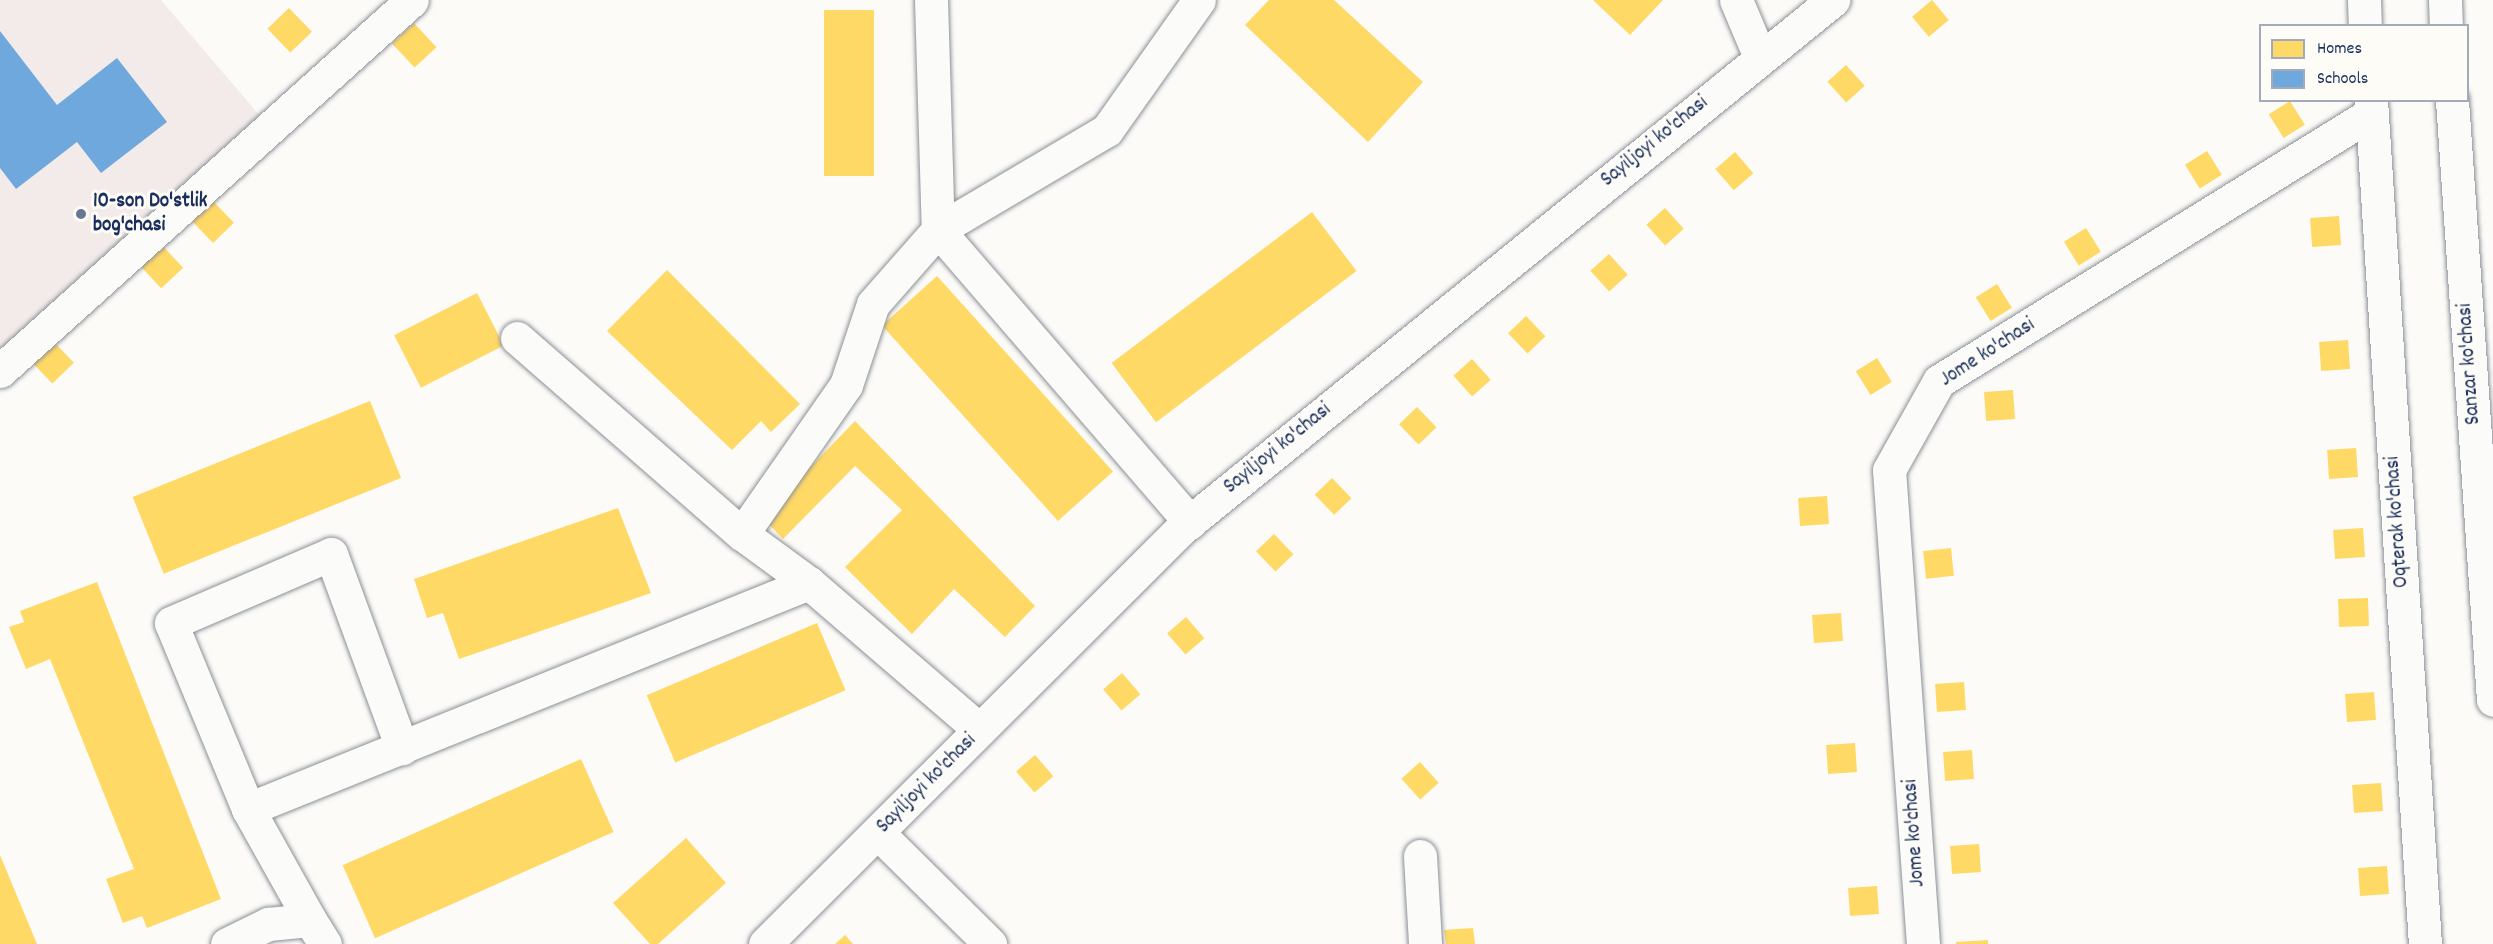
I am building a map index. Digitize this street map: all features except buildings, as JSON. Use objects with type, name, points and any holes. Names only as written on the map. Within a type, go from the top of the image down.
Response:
[{"type":"street","points":[[0,371],[412,0]]},
{"type":"street","points":[[931,0],[938,230],[1190,522]]},
{"type":"street","points":[[742,534],[846,385],[873,303],[938,230],[1107,130],[1199,0]]},
{"type":"street","points":[[1736,0],[1760,57]]},
{"type":"street","name":"Sayiljoyi ko'chasi","points":[[765,944],[1190,522],[1833,0]]},
{"type":"street","points":[[2364,0],[2366,24]]},
{"type":"street","points":[[2445,0],[2446,24]]},
{"type":"street","name":"Sanzar ko'chasi","points":[[2452,102],[2493,700]]},
{"type":"street","name":"Jome ko'chasi","points":[[1923,944],[1889,470],[1939,381],[2372,107]]},
{"type":"street","name":"Oqterak ko'chasi","points":[[2372,107],[2425,944]]},
{"type":"street","points":[[517,338],[742,534],[808,583],[980,730]]},
{"type":"street","points":[[318,932],[248,809],[171,623],[331,554],[402,748]]},
{"type":"street","points":[[248,809],[808,583]]},
{"type":"street","points":[[878,832],[990,944]]},
{"type":"street","points":[[1420,856],[1425,944]]},
{"type":"street","points":[[227,944],[268,924],[318,932]]},
{"type":"shaded area","name":"10-son Do'stlik bog'chasi","points":[[0,0],[161,0],[266,123],[0,356]]},
{"type":"place","name":"10-son Do'stlik bog'chasi","points":[[81,214]]}]
